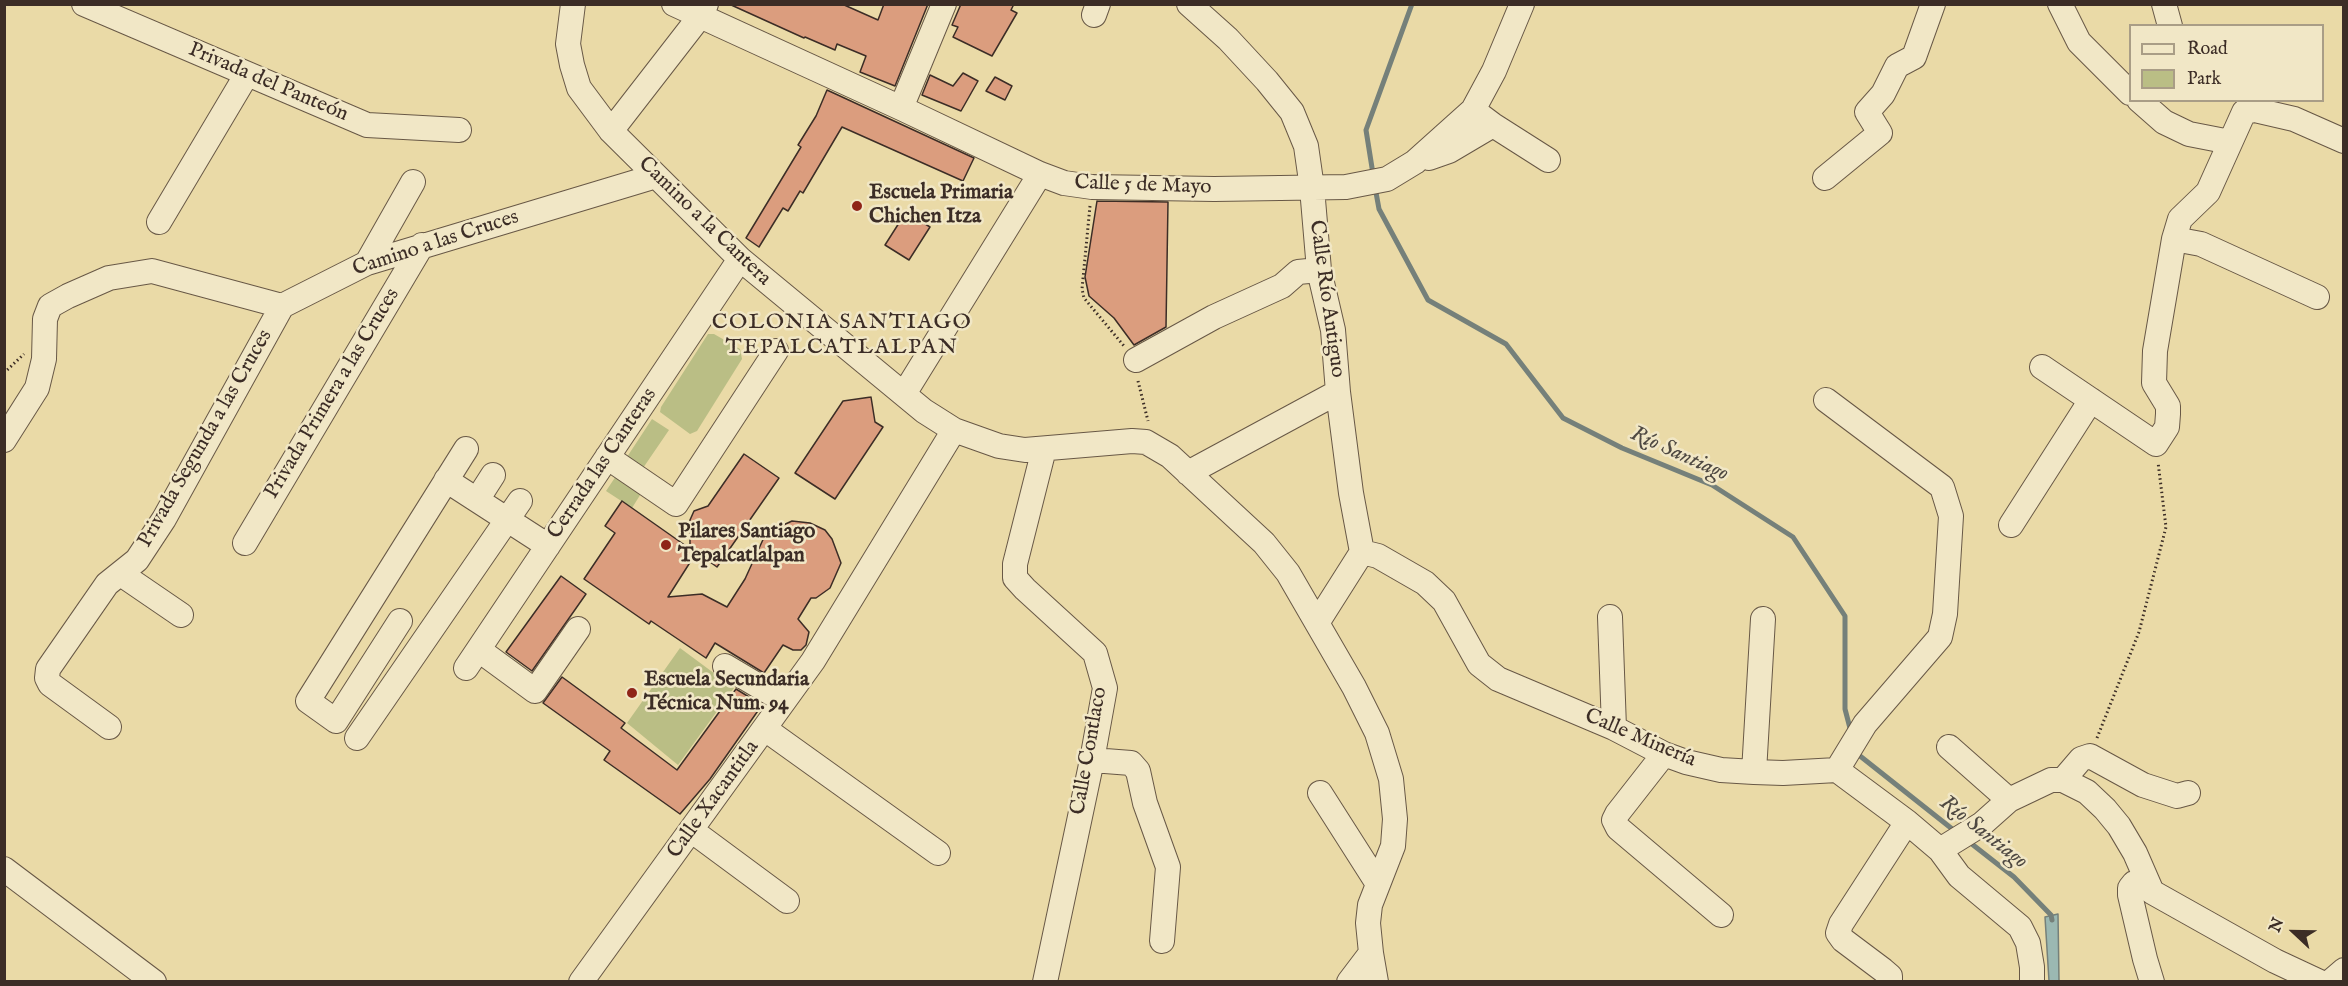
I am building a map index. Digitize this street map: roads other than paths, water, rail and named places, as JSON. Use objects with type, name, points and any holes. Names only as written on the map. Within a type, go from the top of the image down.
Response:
[{"type":"street","name":"Privada del Panteón","points":[[84,4],[367,125],[459,130]]},
{"type":"street","name":"Camino a la Cantera","points":[[573,4],[568,44],[572,65],[579,88],[611,131],[740,259],[924,411],[954,430],[999,446],[1025,450],[1132,441],[1146,442],[1170,456],[1263,543],[1288,573],[1354,687],[1377,733],[1391,779],[1395,819],[1393,846],[1370,905],[1368,923],[1376,981]]},
{"type":"street","name":"Calle 5 de Mayo","points":[[674,4],[704,10],[901,108],[1040,174],[1064,183],[1092,187],[1312,188],[1346,187],[1387,179],[1415,162],[1473,110],[1494,71],[1522,4]]},
{"type":"street","points":[[901,108],[944,4]]},
{"type":"street","name":"Calle Río Antiguo","points":[[1189,4],[1228,39],[1292,112],[1306,146],[1319,270],[1333,330],[1338,392],[1351,493],[1362,552]]},
{"type":"street","points":[[1825,178],[1880,133],[1867,112],[1883,94],[1897,66],[1914,57],[1933,4]]},
{"type":"street","points":[[2060,4],[2079,42],[2129,92]]},
{"type":"street","points":[[2164,4],[2169,24]]},
{"type":"street","points":[[611,131],[704,10]]},
{"type":"street","points":[[159,222],[247,74]]},
{"type":"street","points":[[2141,102],[2164,122],[2189,134],[2230,142]]},
{"type":"street","points":[[2042,367],[2156,444],[2167,427],[2168,406],[2154,383],[2154,351],[2174,239],[2180,219],[2208,192],[2220,169],[2230,142],[2235,106],[2295,119],[2343,141]]},
{"type":"street","points":[[1473,110],[1492,125],[1548,160]]},
{"type":"street","points":[[1415,162],[1449,151],[1492,125]]},
{"type":"street","points":[[904,394],[1040,174]]},
{"type":"street","name":"Camino a las Cruces","points":[[282,306],[367,263],[656,176]]},
{"type":"street","points":[[367,263],[413,182]]},
{"type":"street","points":[[2174,239],[2201,244],[2317,297]]},
{"type":"street","name":"Privada Primera a las Cruces","points":[[244,543],[422,245]]},
{"type":"street","name":"Cerrada las Canteras","points":[[578,629],[535,691],[472,659],[740,259]]},
{"type":"street","points":[[1136,360],[1214,317],[1282,286],[1298,272],[1319,270]]},
{"type":"street","points":[[4,440],[37,388],[44,359],[45,319],[50,306],[68,296],[109,278],[152,271],[282,306]]},
{"type":"street","name":"Privada Segunda a las Cruces","points":[[109,727],[50,684],[47,678],[48,669],[107,584],[136,560],[164,519],[282,306]]},
{"type":"street","points":[[607,457],[676,504],[776,351]]},
{"type":"street","points":[[1188,473],[1338,392]]},
{"type":"street","points":[[1826,400],[1942,487],[1951,516],[1945,614],[1940,637],[1865,724],[1841,761],[1907,822],[1949,844],[1959,876],[2020,927],[2028,943],[2032,967],[2031,981]]},
{"type":"street","points":[[2011,525],[2091,400]]},
{"type":"street","name":"Calle Xacantitla","points":[[581,981],[813,661],[954,430]]},
{"type":"street","name":"Calle Contlaco","points":[[1044,448],[1016,564],[1015,578],[1025,590],[1095,653],[1105,688],[1045,981]]},
{"type":"street","points":[[400,621],[336,721],[308,701],[466,449]]},
{"type":"street","points":[[477,500],[493,475]]},
{"type":"street","points":[[446,480],[477,500],[513,510],[548,546]]},
{"type":"street","points":[[357,738],[513,510]]},
{"type":"street","points":[[1317,623],[1362,552]]},
{"type":"street","name":"Calle Minería","points":[[1362,552],[1378,556],[1400,567],[1425,583],[1444,601],[1479,664],[1488,674],[1614,728],[1664,754],[1686,762],[1722,770],[1754,772],[1783,773],[1841,761]]},
{"type":"street","points":[[121,574],[181,615]]},
{"type":"street","points":[[372,600],[425,641]]},
{"type":"street","points":[[1610,617],[1614,728]]},
{"type":"street","points":[[1754,772],[1763,619]]},
{"type":"street","points":[[725,666],[784,701]]},
{"type":"street","points":[[765,729],[938,853]]},
{"type":"street","points":[[1949,747],[2009,800]]},
{"type":"street","points":[[1664,754],[1614,820],[1618,828],[1721,915]]},
{"type":"street","points":[[2063,780],[2081,759],[2090,756],[2143,785],[2177,796],[2188,794]]},
{"type":"street","points":[[1092,760],[1131,764],[1138,771],[1145,803],[1168,867],[1162,941]]},
{"type":"street","points":[[1949,844],[1982,824],[2009,800],[2052,780],[2063,780],[2086,792],[2112,818],[2135,853],[2152,892],[2275,961],[2320,981]]},
{"type":"street","points":[[1320,794],[1378,884]]},
{"type":"street","points":[[1890,981],[1890,976],[1843,940],[1838,933],[1841,924],[1907,822]]},
{"type":"street","points":[[691,830],[787,901]]},
{"type":"street","points":[[4,869],[154,981]]},
{"type":"street","points":[[2146,881],[2134,884],[2130,888],[2130,895],[2152,981]]},
{"type":"street","points":[[1349,981],[1371,953]]},
{"type":"street","points":[[2330,981],[2343,970]]},
{"type":"water","points":[[2058,914],[2059,981],[2049,981],[2045,917]]},
{"type":"waterway","name":"Río Santiago","points":[[1373,174],[1366,130],[1412,4]]},
{"type":"waterway","name":"Río Santiago","points":[[1375,187],[1379,209],[1428,300],[1506,344],[1563,418],[1622,448],[1712,485],[1793,537],[1845,616],[1845,709],[1851,732]]},
{"type":"waterway","name":"Río Santiago","points":[[1855,752],[1956,832]]},
{"type":"waterway","name":"Río Santiago","points":[[1968,841],[2014,877],[2051,915],[2052,920]]},
{"type":"place","name":"Escuela Primaria Chichen Itza","points":[[857,206]]},
{"type":"place","name":"Pilares Santiago Tepalcatlalpan","points":[[666,545]]},
{"type":"place","name":"Escuela Secundaria Técnica Num. 94","points":[[632,693]]},
{"type":"district","name":"COLONIA SANTIAGO TEPALCATLALPAN","points":[[842,336]]}]
